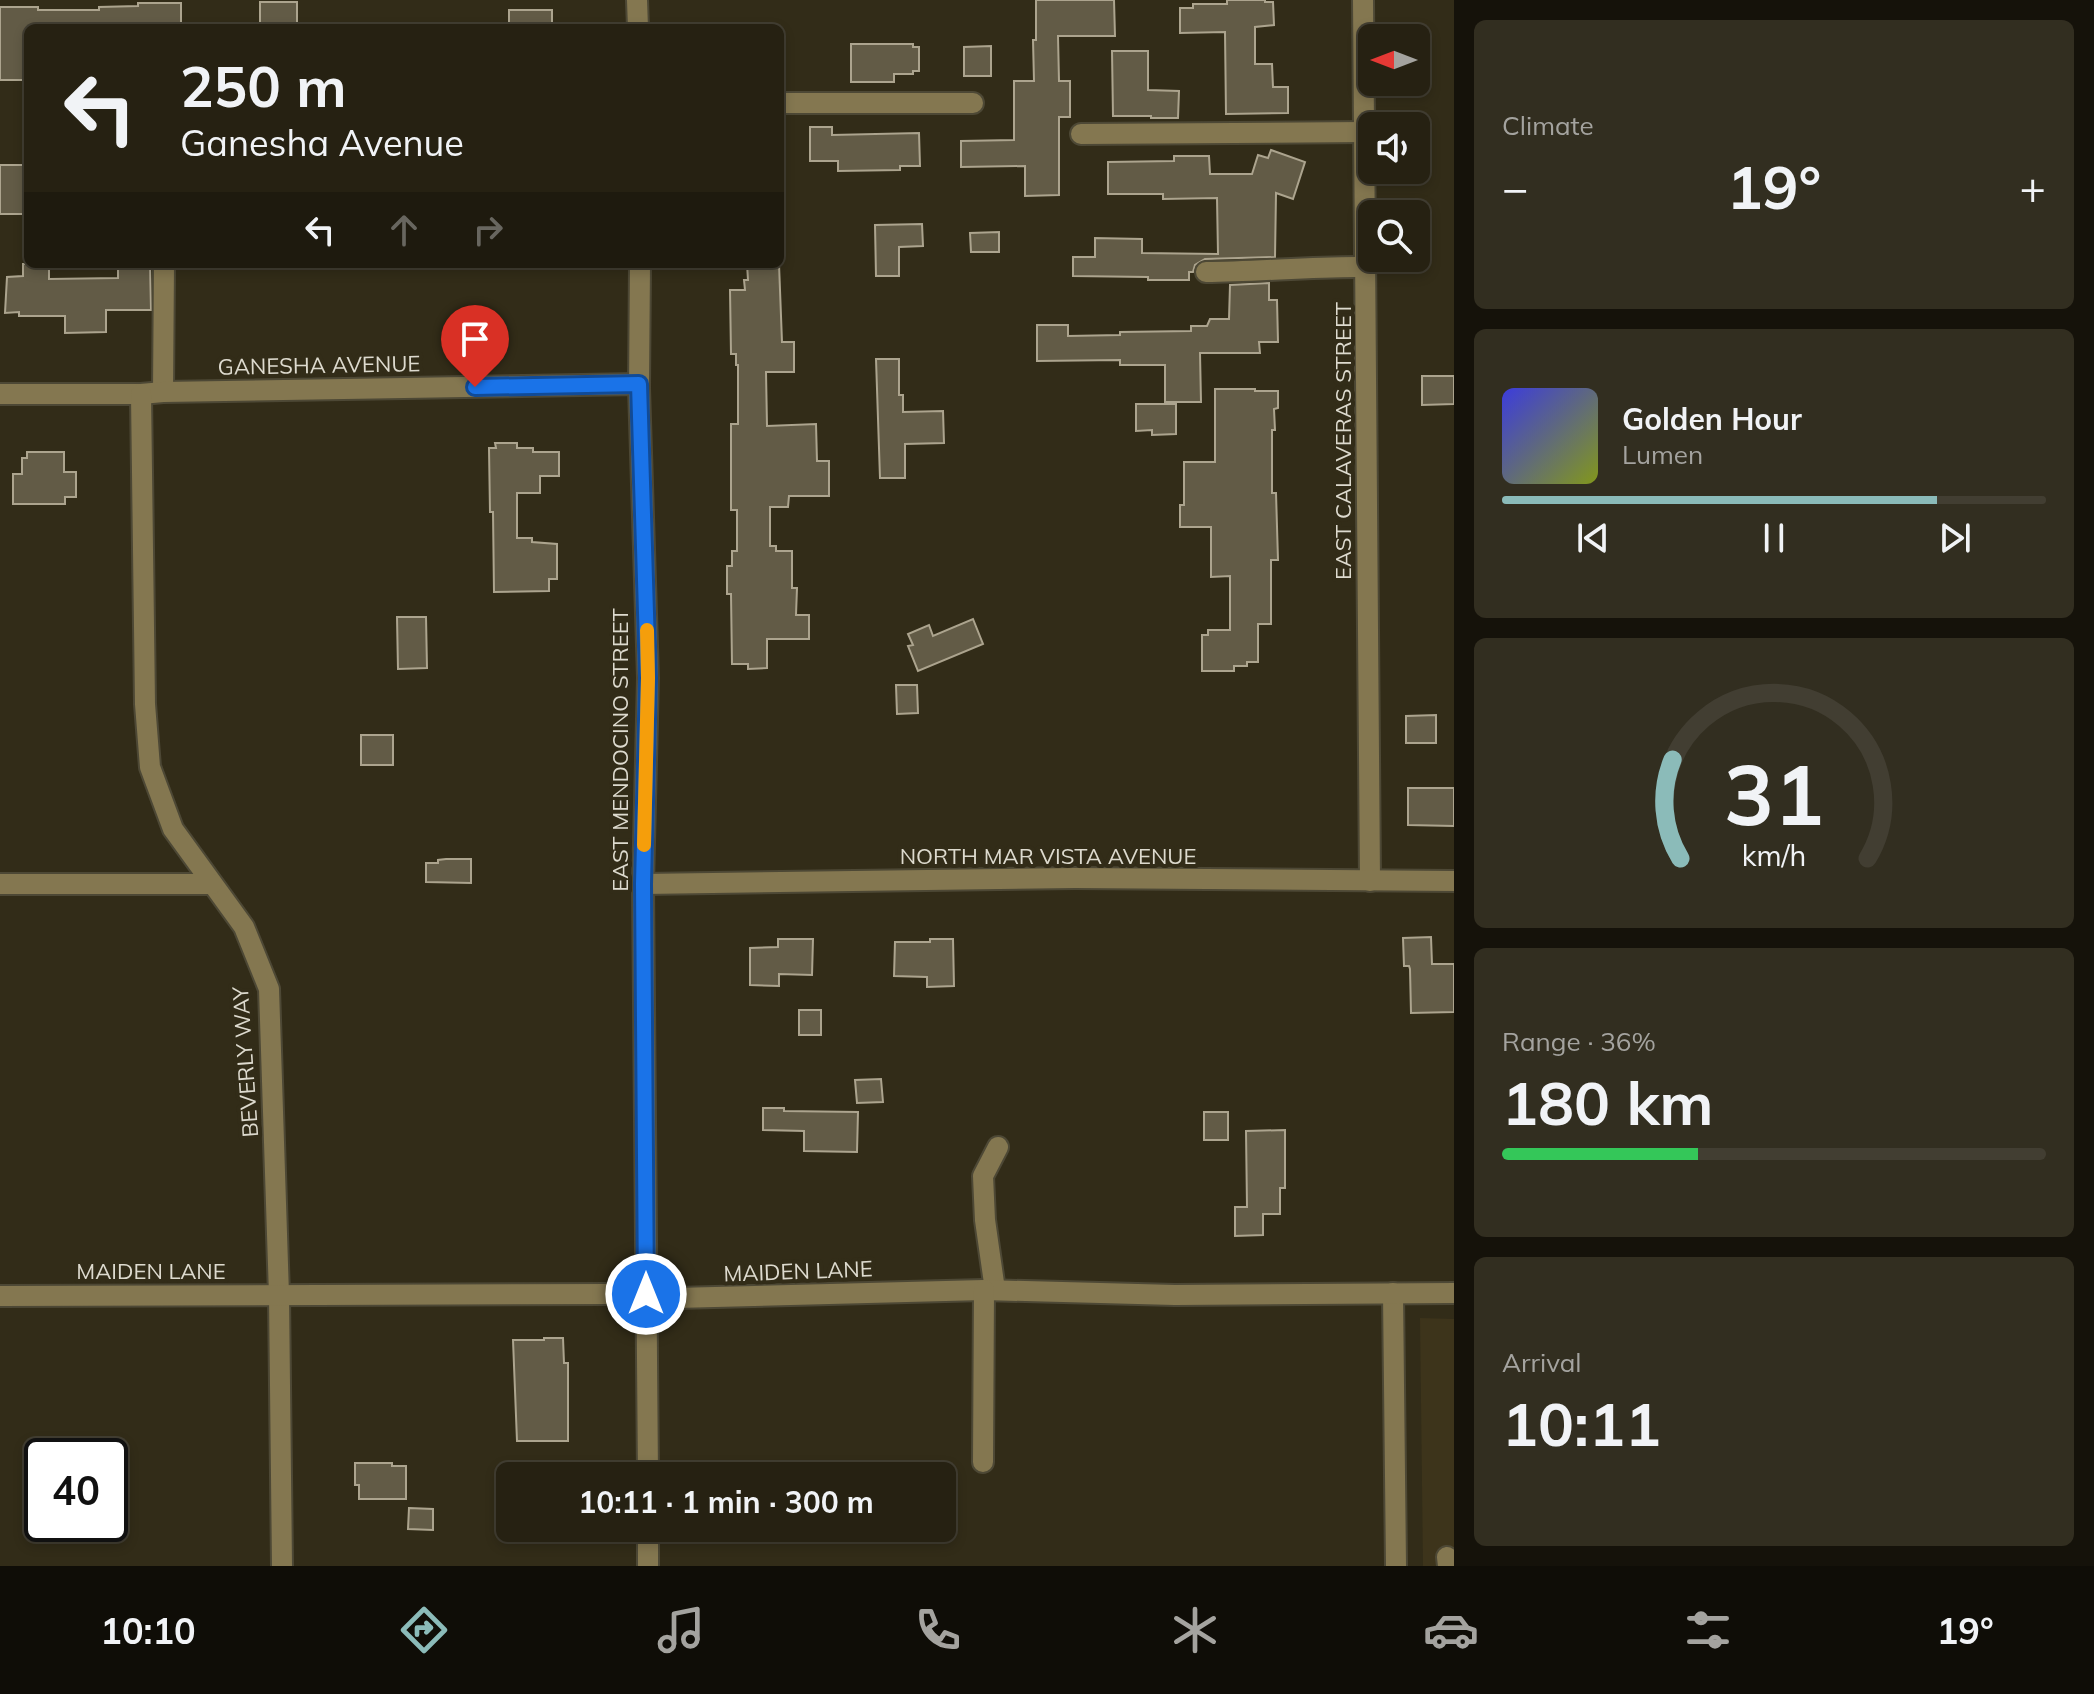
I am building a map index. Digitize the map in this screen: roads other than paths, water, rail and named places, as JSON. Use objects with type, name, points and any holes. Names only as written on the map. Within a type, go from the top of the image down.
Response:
[{"type":"street","points":[[637,0],[638,24]]},
{"type":"street","name":"EAST CALAVERAS STREET","points":[[1363,0],[1365,112]]},
{"type":"street","points":[[784,103],[973,103]]},
{"type":"street","points":[[1081,134],[1358,132]]},
{"type":"street","points":[[1206,272],[1358,267]]},
{"type":"street","points":[[163,392],[164,268]]},
{"type":"street","name":"EAST MENDOCINO STREET","points":[[640,268],[639,384],[648,678],[643,884],[648,1462]]},
{"type":"street","name":"EAST CALAVERAS STREET","points":[[1366,272],[1370,881]]},
{"type":"street","name":"GANESHA AVENUE","points":[[0,394],[639,384]]},
{"type":"street","name":"BEVERLY WAY","points":[[141,394],[145,704],[150,767],[173,829],[244,927],[269,989],[279,1295],[282,1566]]},
{"type":"street","name":"NORTH MAR VISTA AVENUE","points":[[643,884],[1075,878],[1454,881]]},
{"type":"street","points":[[0,884],[212,884]]},
{"type":"street","points":[[983,1462],[990,1290],[983,1176],[998,1147]]},
{"type":"street","name":"MAIDEN LANE","points":[[0,1296],[646,1294],[676,1298],[990,1290],[1175,1295],[1454,1293]]},
{"type":"street","points":[[1393,1293],[1396,1566]]},
{"type":"street","points":[[648,1542],[648,1566]]}]
